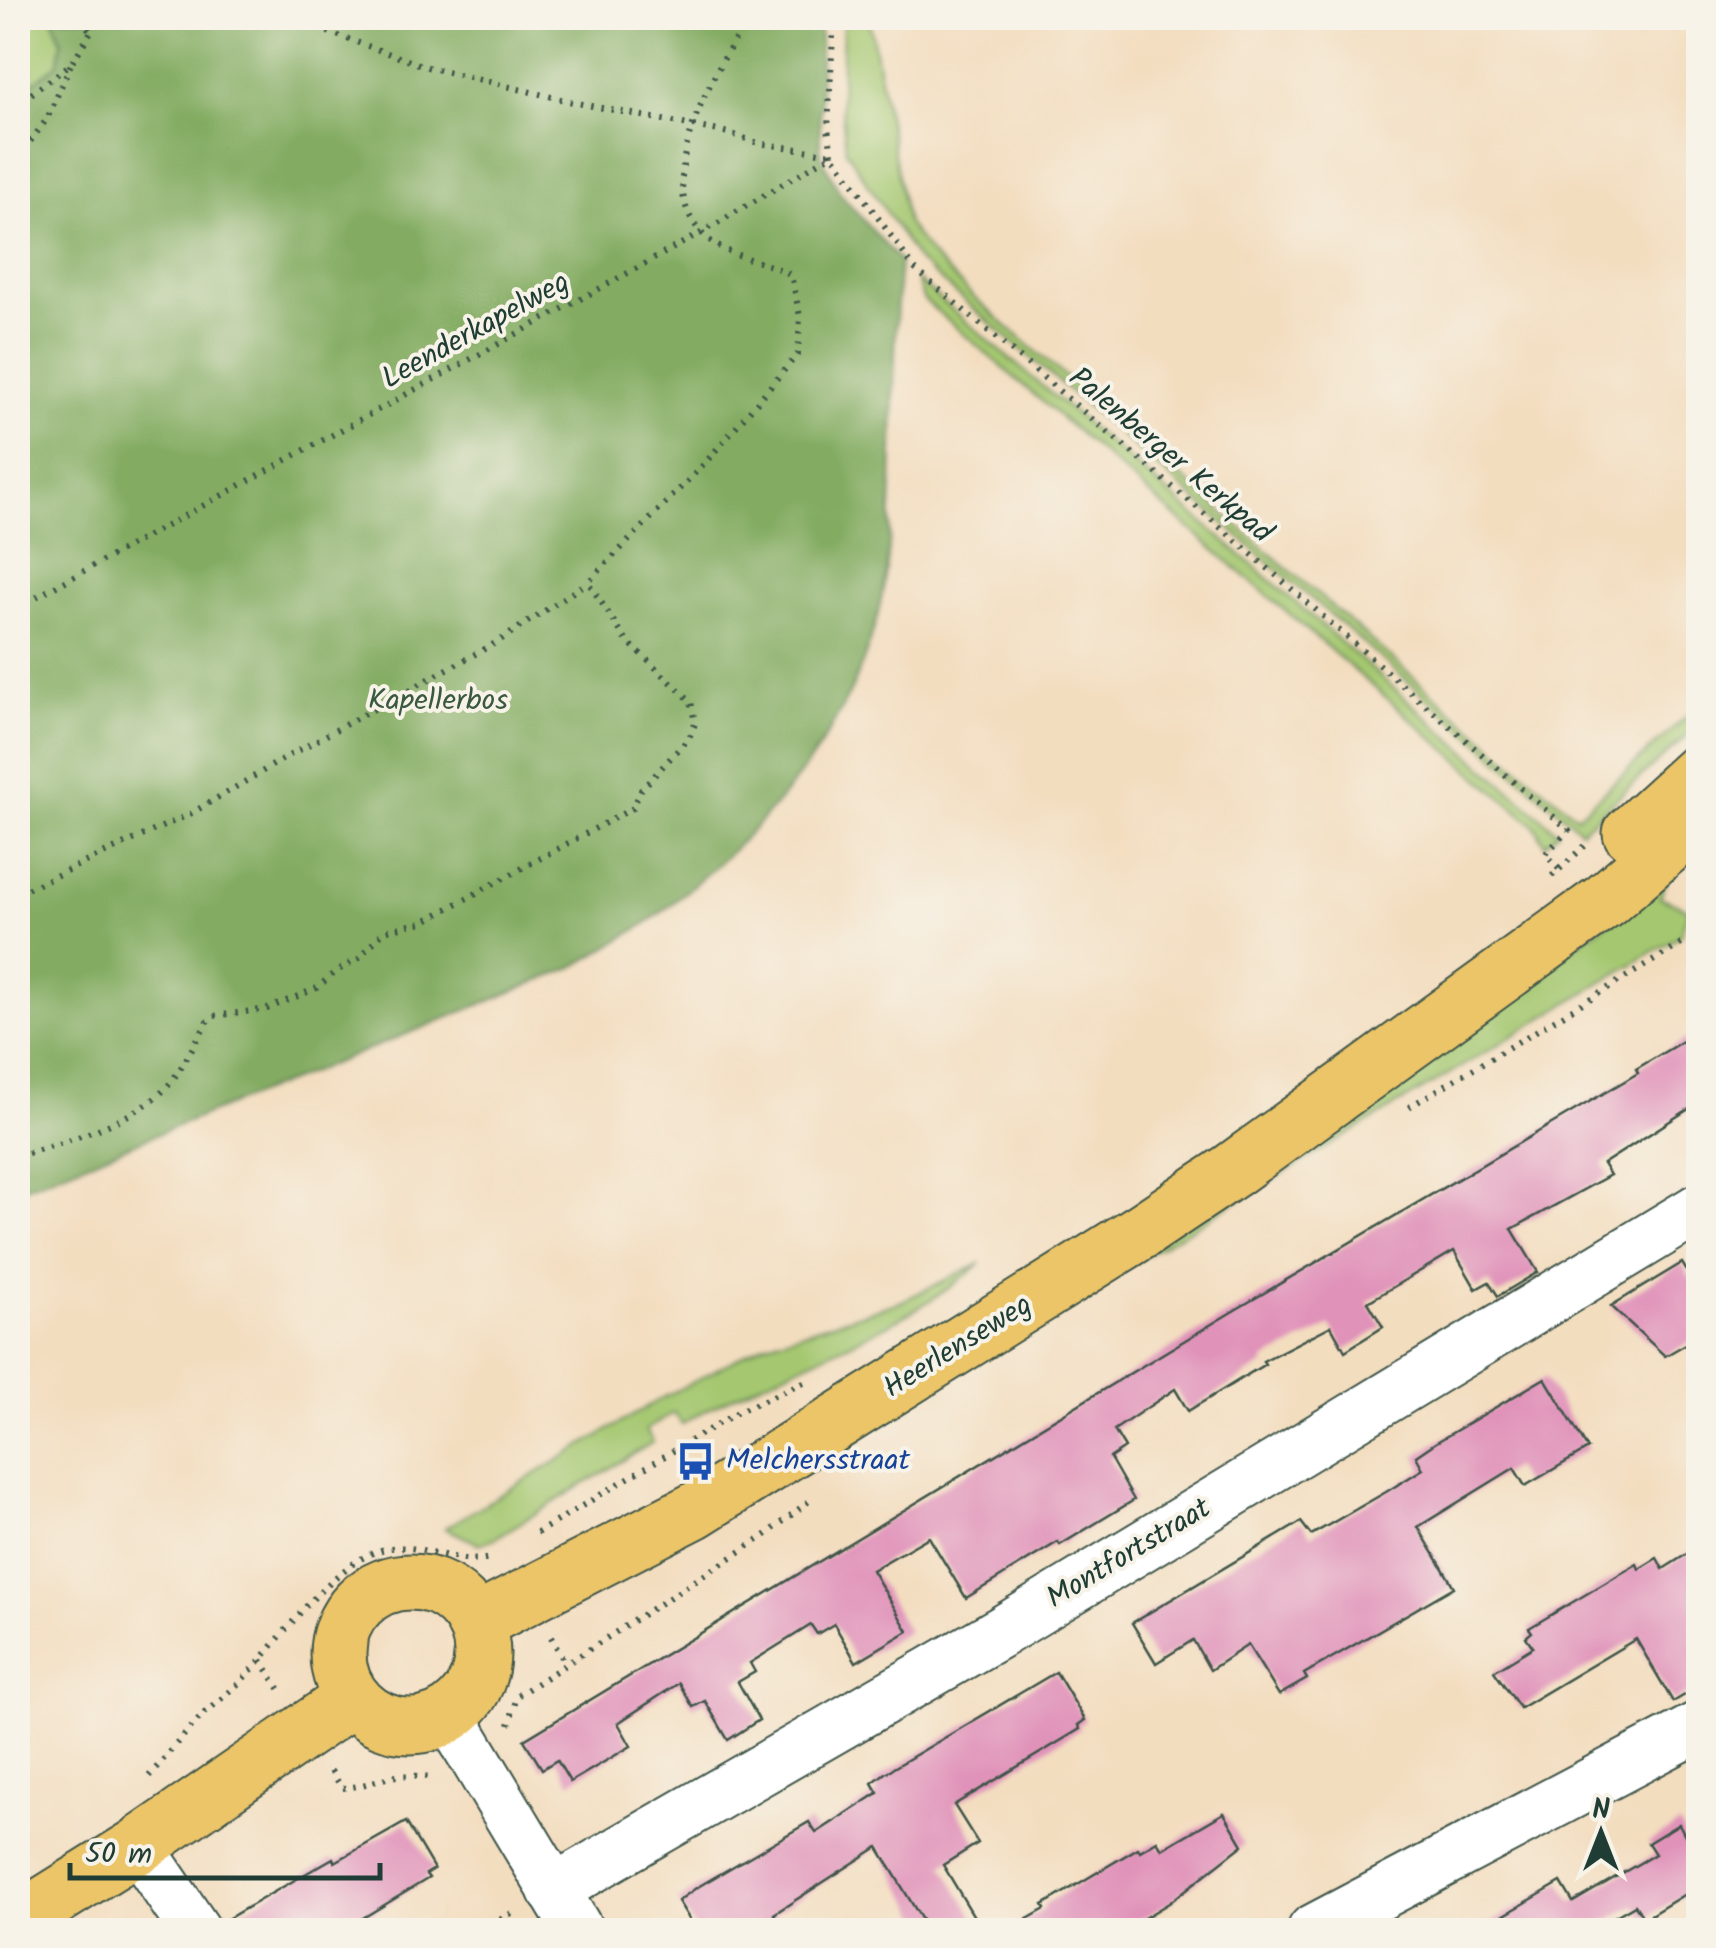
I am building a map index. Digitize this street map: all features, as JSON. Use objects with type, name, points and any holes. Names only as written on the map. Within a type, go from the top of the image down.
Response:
[{"type":"main road","name":"Heerlenseweg","points":[[1419,1035],[1582,877],[1698,772]]},
{"type":"main road","name":"Heerlenseweg","points":[[475,1623],[694,1511],[1218,1180],[1606,900],[1698,820]]},
{"type":"main road","points":[[411,1582],[431,1585],[449,1593],[475,1623],[482,1656],[473,1690],[449,1715],[429,1724],[408,1727],[368,1713],[343,1680],[339,1642],[346,1622],[372,1593],[411,1582]]},
{"type":"main road","points":[[18,1921],[138,1846],[353,1698]]},
{"type":"street","name":"Montfortstraat","points":[[566,1910],[999,1633],[1698,1208]]},
{"type":"street","points":[[449,1715],[566,1910]]},
{"type":"street","points":[[1314,1930],[1698,1726]]},
{"type":"street","points":[[138,1846],[194,1930]]},
{"type":"path","points":[[83,18],[90,33]]},
{"type":"path","points":[[18,158],[47,119],[98,18]]},
{"type":"path","points":[[288,18],[427,67],[729,133],[758,143],[832,154],[828,128],[834,18]]},
{"type":"path","points":[[18,894],[190,814],[499,641],[588,582],[705,463],[798,354],[800,316],[792,275],[774,265],[745,260],[702,234],[686,208],[682,168],[690,127],[748,18]]},
{"type":"path","points":[[18,110],[31,94],[72,63]]},
{"type":"path","name":"Leenderkapelweg","points":[[18,606],[702,234],[832,154]]},
{"type":"path","name":"Palenberger Kerkpad","points":[[832,154],[916,269],[1569,830],[1545,854],[1559,869]]},
{"type":"path","points":[[18,1156],[67,1142],[144,1106],[164,1091],[214,1016],[267,1009],[317,988],[334,972],[359,958],[384,930],[423,922],[633,808],[641,790],[689,738],[694,724],[692,701],[626,640],[588,582]]},
{"type":"path","points":[[148,1778],[199,1719],[262,1660],[334,1580],[378,1551],[404,1546],[471,1560],[504,1553]]},
{"type":"path","points":[[480,1768],[503,1746],[517,1696],[565,1664]]},
{"type":"green space","points":[[18,18],[53,18],[62,42],[58,64],[18,94]]},
{"type":"green space","name":"Kapellerbos","points":[[53,18],[820,18],[820,154],[840,193],[900,262],[889,545],[882,596],[869,644],[829,732],[802,772],[737,846],[664,910],[574,967],[18,1190],[18,94],[58,64],[62,42]]},
{"type":"green space","points":[[843,18],[869,18],[907,224],[931,255],[973,297],[1521,770],[1577,816],[1698,706],[1698,726],[1581,830],[918,261],[846,150],[841,101]]},
{"type":"green space","points":[[917,280],[1254,566],[1558,832],[1545,844],[1534,825],[923,299]]},
{"type":"green space","points":[[1667,880],[1660,897],[1688,909],[1681,935],[1105,1280]]},
{"type":"green space","points":[[981,1263],[947,1289],[874,1332],[682,1424],[674,1413],[646,1430],[653,1442],[495,1538],[479,1544],[445,1528],[657,1401],[764,1344],[900,1302]]},
{"type":"building","points":[[1698,1032],[1698,1103],[1603,1164],[1610,1175],[1512,1229],[1538,1272],[1498,1296],[1489,1282],[1476,1289],[1454,1251],[1368,1302],[1383,1327],[1345,1351],[1331,1326],[1263,1361],[1265,1364],[1188,1411],[1175,1389],[1114,1430],[1125,1448],[1110,1458],[1134,1500],[966,1598],[929,1537],[872,1570],[908,1631],[856,1662],[834,1624],[817,1634],[811,1625],[750,1663],[755,1672],[738,1682],[759,1720],[728,1740],[705,1701],[693,1707],[679,1683],[618,1723],[631,1746],[570,1782],[557,1760],[542,1769],[524,1740],[1230,1313],[1638,1073],[1636,1069]]},
{"type":"building","points":[[1682,1263],[1698,1289],[1698,1337],[1665,1356],[1611,1306]]},
{"type":"building","points":[[1545,1378],[1588,1449],[1525,1486],[1514,1468],[1418,1527],[1454,1587],[1304,1674],[1307,1679],[1279,1695],[1248,1645],[1210,1670],[1193,1640],[1156,1663],[1132,1623],[1301,1522],[1311,1535],[1386,1492],[1423,1469],[1416,1456]]},
{"type":"building","points":[[1698,1547],[1698,1687],[1673,1702],[1636,1639],[1520,1708],[1494,1671],[1533,1647],[1526,1637],[1532,1632],[1529,1628],[1637,1564],[1639,1569],[1657,1558],[1663,1569]]},
{"type":"building","points":[[1056,1672],[1085,1720],[1078,1725],[1080,1729],[954,1805],[978,1843],[943,1865],[982,1930],[928,1930],[878,1847],[774,1914],[782,1930],[696,1930],[678,1901],[696,1888],[809,1822],[816,1833],[878,1793],[872,1783],[885,1773]]},
{"type":"building","points":[[1224,1813],[1243,1845],[1169,1903],[1124,1930],[1008,1930],[1138,1848],[1140,1851],[1157,1841],[1162,1849]]},
{"type":"building","points":[[406,1822],[434,1869],[426,1874],[429,1878],[343,1930],[223,1930],[222,1922],[333,1858],[335,1862]]},
{"type":"building","points":[[1679,1824],[1687,1839],[1698,1832],[1698,1886],[1644,1919],[1635,1905],[1591,1930],[1479,1930],[1561,1882],[1573,1902],[1655,1854],[1648,1843]]},
{"type":"place","name":"Melchersstraat","points":[[696,1461]]}]
